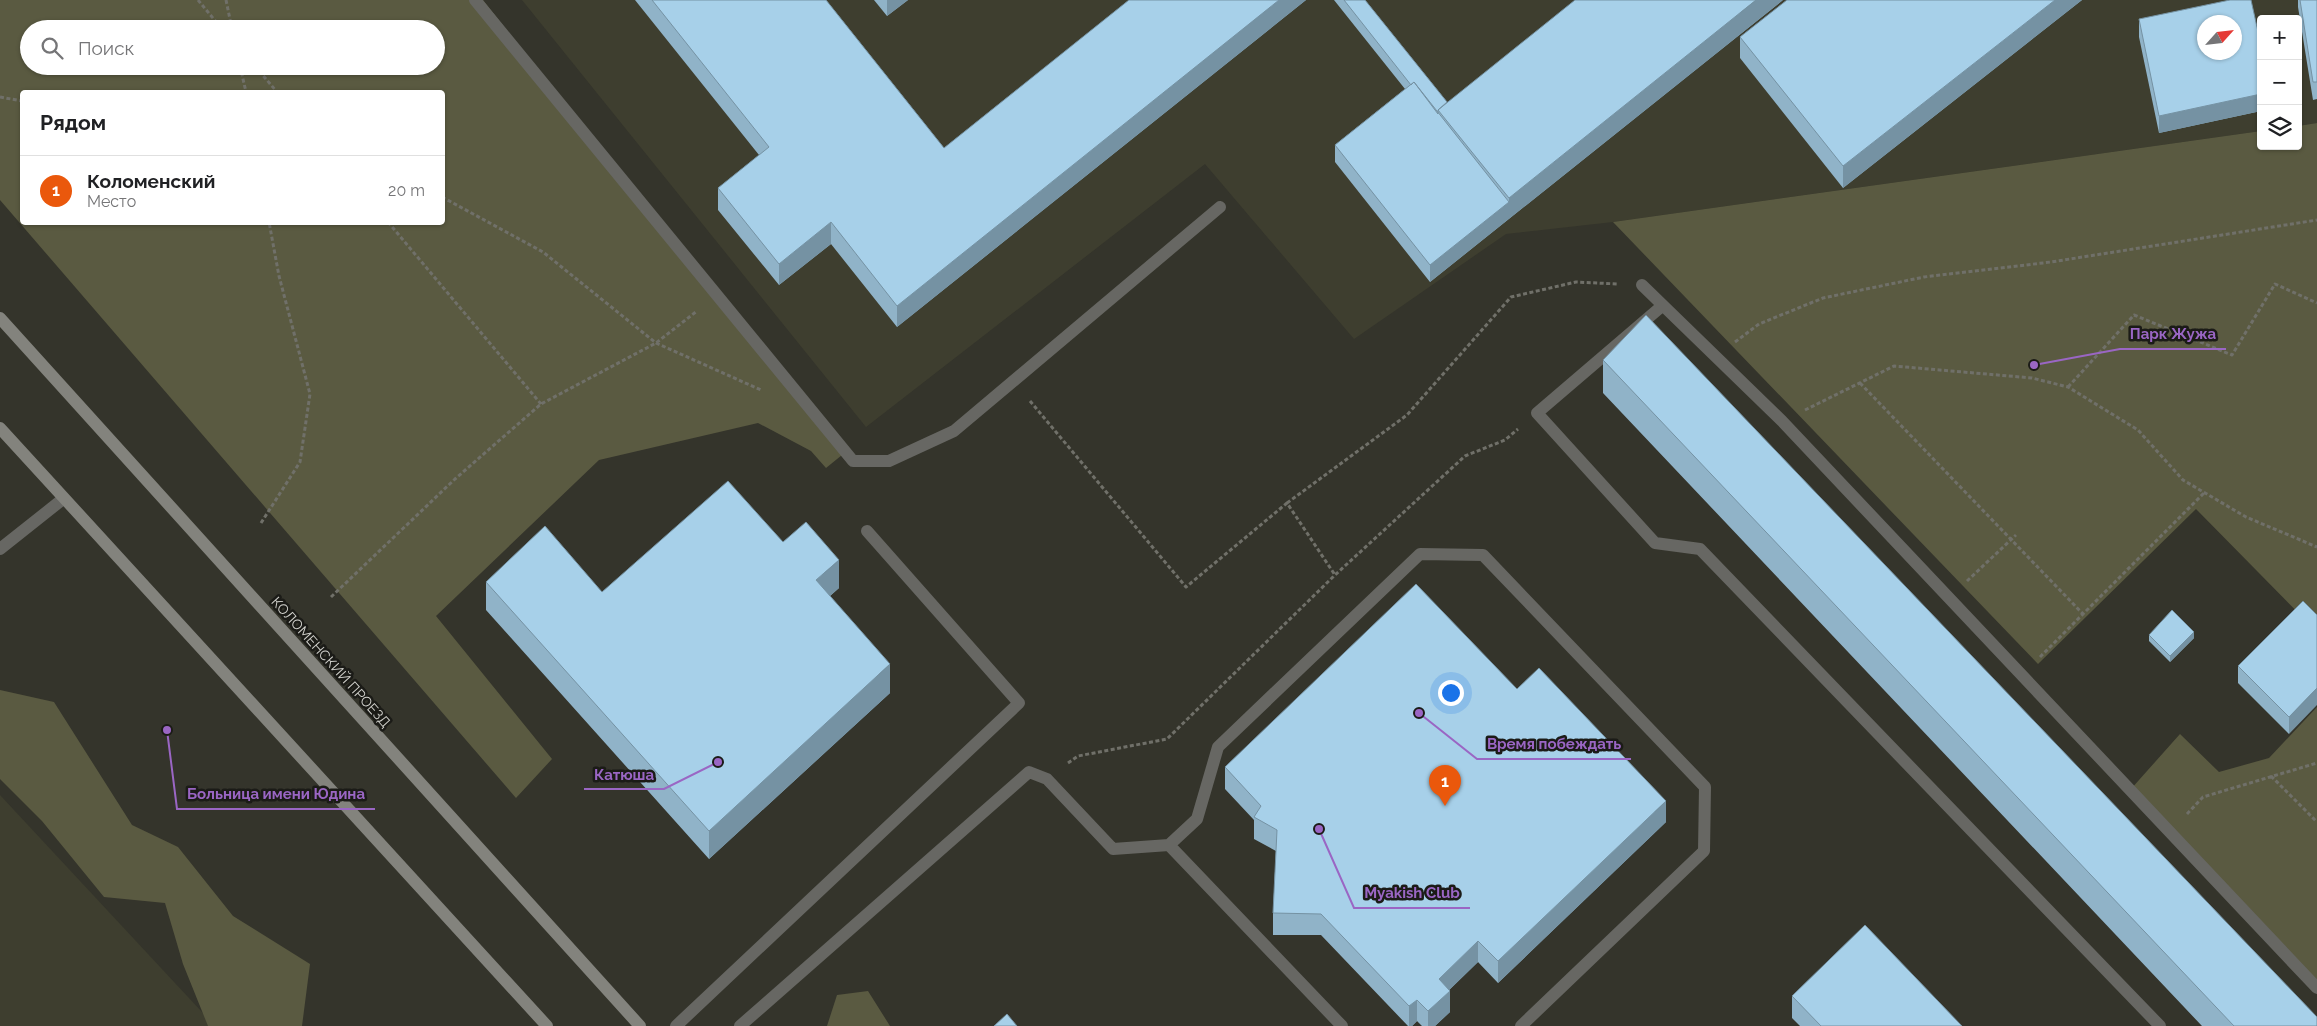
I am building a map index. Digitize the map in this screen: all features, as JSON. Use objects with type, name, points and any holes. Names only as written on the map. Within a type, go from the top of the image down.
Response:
[{"type":"main road","name":"КОЛОМЕНСКИЙ ПРОЕЗД","points":[[0,318],[640,1026]]},
{"type":"main road","points":[[0,428],[547,1026]]},
{"type":"lane","points":[[475,0],[853,461],[889,462],[954,432],[1220,207]]},
{"type":"lane","points":[[1642,285],[1782,422],[2317,988]]},
{"type":"lane","points":[[1662,306],[1537,413],[1655,543],[1700,549],[2160,1026]]},
{"type":"lane","points":[[0,549],[63,499]]},
{"type":"lane","points":[[676,1026],[1018,703],[867,531]]},
{"type":"lane","points":[[740,1026],[1029,772],[1047,778],[1113,849],[1169,846],[1197,819],[1218,747],[1420,554],[1483,555],[1705,787],[1704,851],[1521,1026]]},
{"type":"lane","points":[[1169,846],[1342,1026]]},
{"type":"path","points":[[198,0],[215,20]]},
{"type":"path","points":[[226,0],[230,20]]},
{"type":"path","points":[[242,75],[246,90]]},
{"type":"path","points":[[263,75],[275,90]]},
{"type":"path","points":[[0,97],[20,101]]},
{"type":"path","points":[[445,199],[543,252],[656,343],[762,390]]},
{"type":"path","points":[[1714,356],[1759,324],[1823,298],[1924,277],[2050,262],[2317,220]]},
{"type":"path","points":[[261,523],[300,462],[310,394],[279,276],[270,225]]},
{"type":"path","points":[[391,225],[541,404]]},
{"type":"path","points":[[1014,381],[1186,587],[1287,503],[1407,415],[1511,296],[1576,282],[1642,285]]},
{"type":"path","points":[[2068,387],[2134,314],[2232,355],[2275,284],[2317,303]]},
{"type":"path","points":[[331,597],[454,479],[541,404],[656,343],[717,295]]},
{"type":"path","points":[[1782,422],[1894,366],[2032,378],[2068,387],[2138,430],[2183,480],[2204,493],[2246,517],[2317,547]]},
{"type":"path","points":[[1860,383],[2083,614]]},
{"type":"path","points":[[1047,778],[1078,756],[1167,739],[1335,575],[1465,456],[1505,440],[1537,413]]},
{"type":"path","points":[[2021,675],[2204,493]]},
{"type":"path","points":[[1287,503],[1335,575]]},
{"type":"path","points":[[1949,598],[2016,535]]},
{"type":"path","points":[[2170,832],[2203,797],[2317,763]]},
{"type":"path","points":[[2271,776],[2317,822]]},
{"type":"shaded area","points":[[0,0],[483,0],[842,455],[826,468],[811,451],[758,423],[599,460],[436,616],[552,759],[516,798],[22,225],[445,225],[445,90],[20,90],[20,223],[0,200]]},
{"type":"shaded area","points":[[522,0],[2317,0],[2317,123],[2302,125],[2302,15],[2257,15],[2257,132],[1613,222],[1506,234],[1354,339],[1205,164],[866,427]]},
{"type":"shaded area","points":[[2317,123],[2317,632],[2196,509],[2038,664],[1613,222],[2257,132],[2257,150],[2302,150],[2302,125]]},
{"type":"shaded area","points":[[0,690],[54,702],[132,825],[178,847],[233,916],[310,964],[302,1026],[208,1026],[183,964],[165,903],[104,897],[42,821],[0,779]]},
{"type":"shaded area","points":[[2317,707],[2317,982],[2131,789],[2180,734],[2219,772],[2269,758]]},
{"type":"shaded area","points":[[0,795],[215,1026],[0,1026]]},
{"type":"shaded area","points":[[868,991],[890,1026],[827,1026],[837,995]]},
{"type":"building","points":[[652,0],[826,0],[944,148],[1129,0],[1279,0],[897,306],[831,222],[779,264],[718,188],[769,147]]},
{"type":"building","points":[[1344,0],[1365,0],[1447,102],[1438,110],[1438,114],[1414,82],[1411,85]]},
{"type":"building","points":[[1575,0],[1756,0],[1509,198],[1438,110]]},
{"type":"building","points":[[1787,0],[2055,0],[1843,166],[1740,37]]},
{"type":"building","points":[[2230,0],[2251,0],[2257,27],[2257,95],[2159,116],[2139,19]]},
{"type":"building","points":[[2300,0],[2317,0],[2317,82],[2313,82]]},
{"type":"building","points":[[1414,82],[1509,202],[1430,265],[1335,145]]},
{"type":"building","points":[[1646,315],[2317,1017],[2317,1026],[2234,1026],[1603,360]]},
{"type":"building","points":[[728,481],[783,542],[806,522],[839,560],[816,580],[890,664],[709,831],[486,582],[545,526],[602,592]]},
{"type":"building","points":[[1416,584],[1517,689],[1539,668],[1666,801],[1498,961],[1478,941],[1439,979],[1450,991],[1428,1011],[1417,1000],[1409,1006],[1321,914],[1273,913],[1277,830],[1254,817],[1261,806],[1225,767]]},
{"type":"building","points":[[2303,601],[2317,615],[2317,688],[2289,717],[2238,666]]},
{"type":"building","points":[[2172,610],[2194,632],[2170,656],[2149,635]]},
{"type":"building","points":[[1865,925],[1962,1026],[1821,1026],[1792,996]]},
{"type":"building","points":[[1007,1014],[1017,1026],[994,1026]]},
{"type":"place","name":"Парк Жужа","points":[[2034,365]]},
{"type":"place","name":"Время побеждать","points":[[1419,713]]},
{"type":"place","name":"Больница имени Юдина","points":[[167,730]]},
{"type":"place","name":"Катюша","points":[[718,762]]},
{"type":"place","name":"Коломенский","points":[[1445,806]]},
{"type":"place","name":"Myakish Club","points":[[1319,829]]}]
